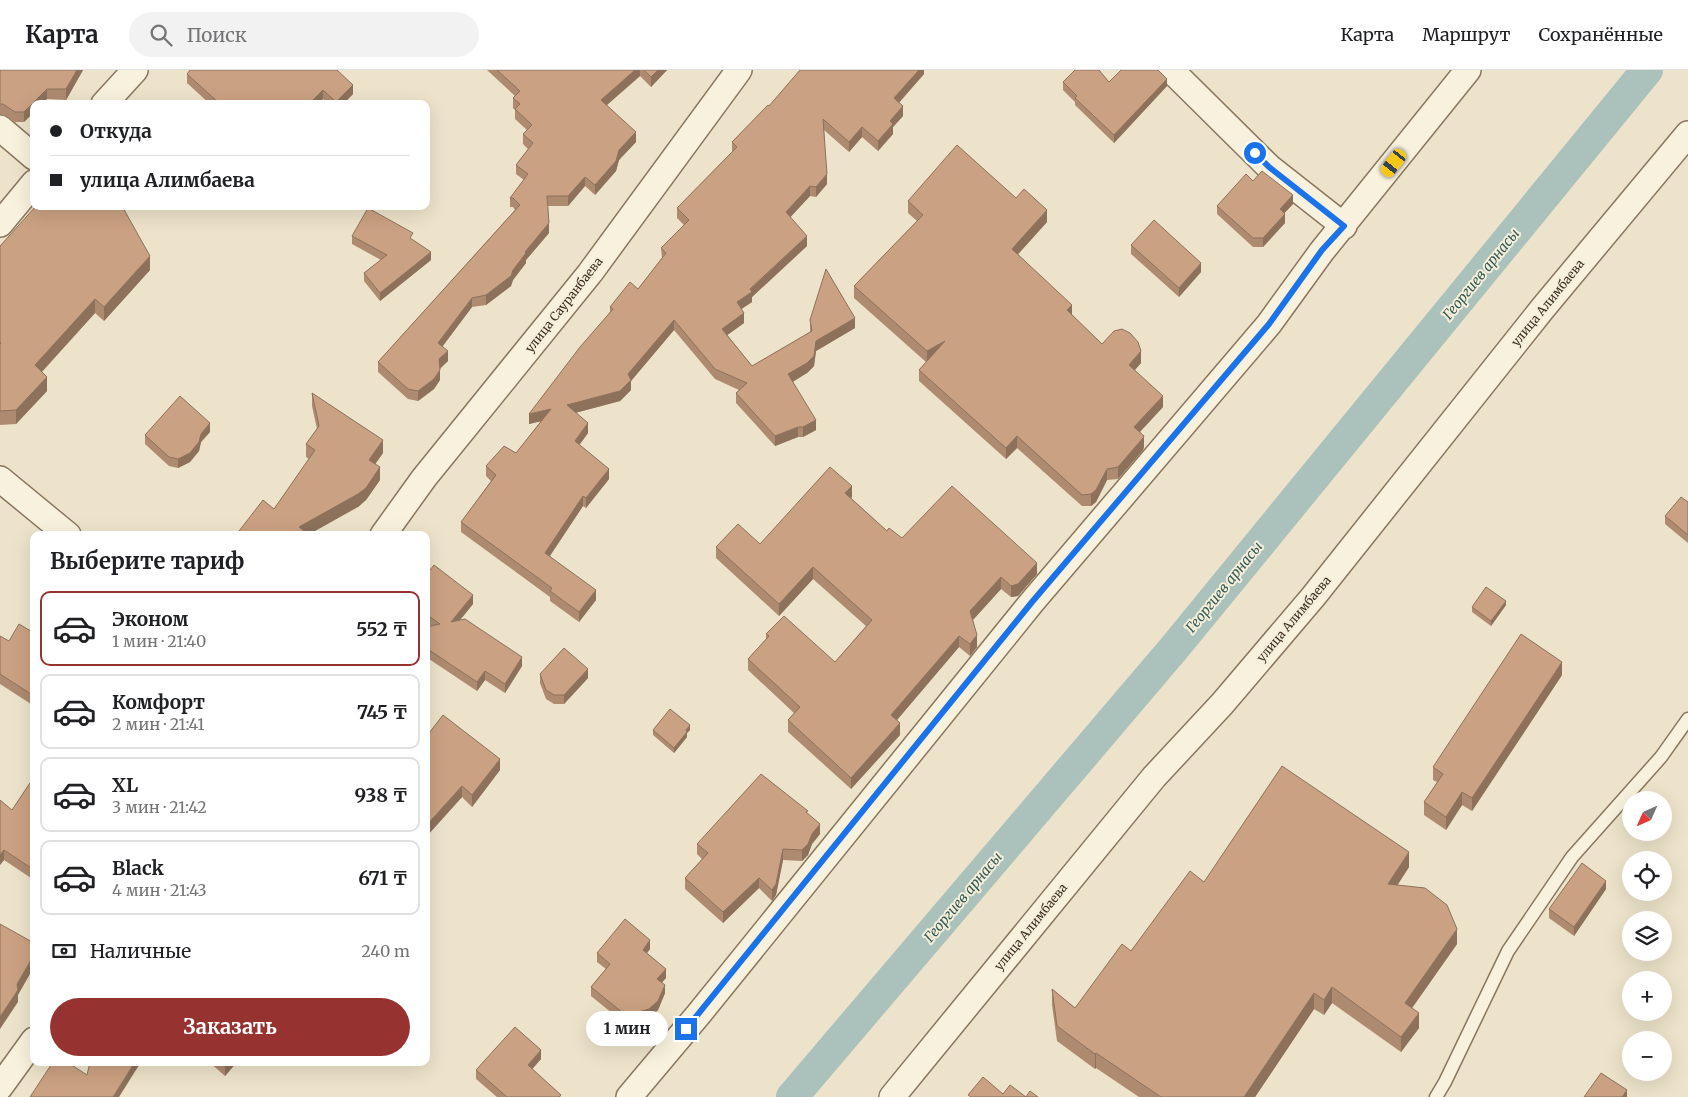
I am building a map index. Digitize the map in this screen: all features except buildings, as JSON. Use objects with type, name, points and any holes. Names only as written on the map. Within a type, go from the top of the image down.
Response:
[{"type":"street","points":[[108,100],[135,70]]},
{"type":"street","name":"улица Сауранбаева","points":[[386,531],[424,478],[590,273],[739,70]]},
{"type":"street","points":[[1171,70],[1269,167],[1344,226]]},
{"type":"street","points":[[629,1097],[704,1008],[1032,602],[1269,324],[1322,250],[1344,226],[1468,70]]},
{"type":"street","points":[[0,128],[30,154]]},
{"type":"street","name":"улица Алимбаева","points":[[892,1097],[1154,777],[1222,704],[1313,597],[1543,308],[1688,134]]},
{"type":"street","points":[[0,224],[30,188]]},
{"type":"street","points":[[0,479],[63,531]]},
{"type":"street","points":[[0,1086],[30,1045]]},
{"type":"lane","points":[[1436,1097],[1508,951],[1572,857],[1660,757],[1688,719]]},
{"type":"waterway","name":"Георгиев арнасы","points":[[792,1097],[1175,647],[1647,70]]},
{"type":"route","points":[[686,1029],[1032,602],[1269,324],[1322,250],[1344,226],[1269,167],[1255,153]]}]
